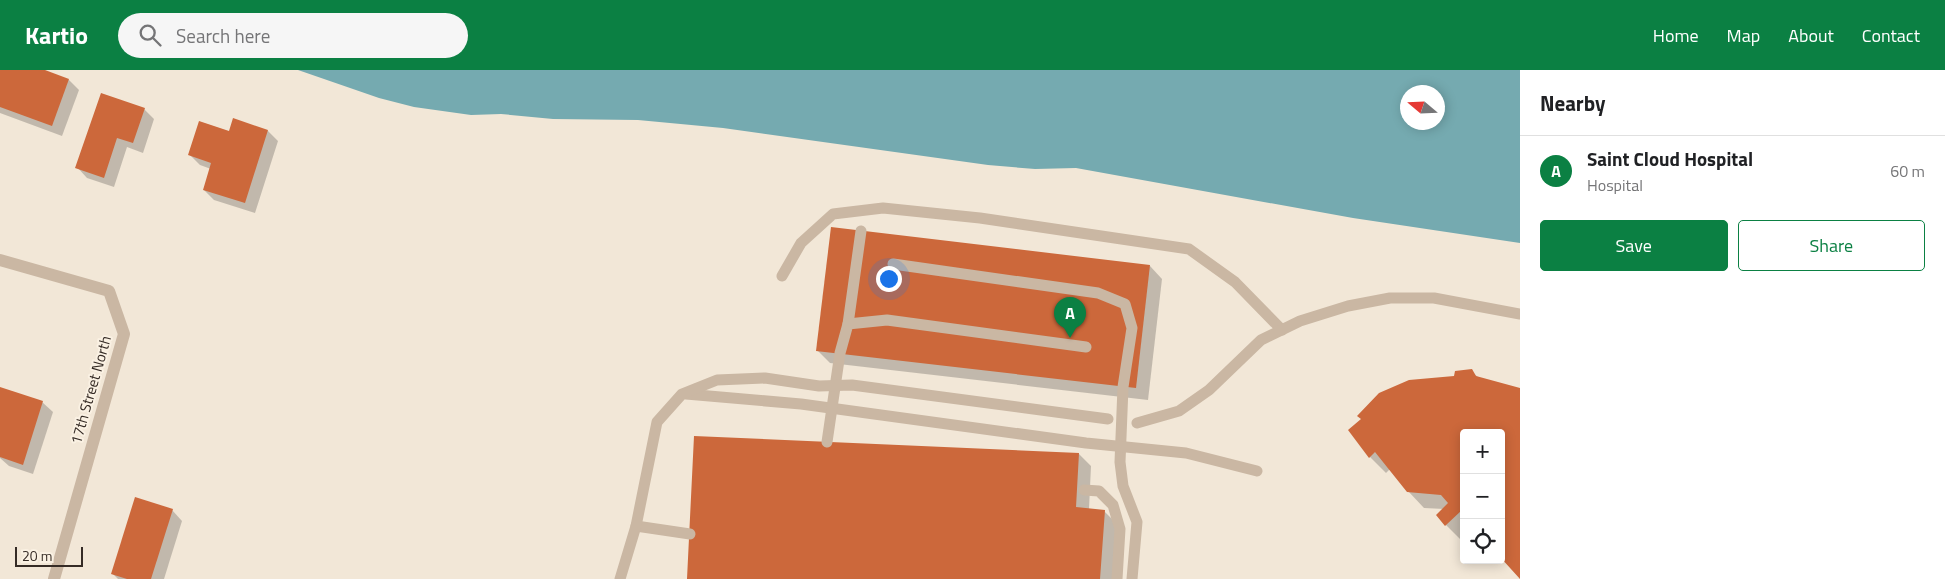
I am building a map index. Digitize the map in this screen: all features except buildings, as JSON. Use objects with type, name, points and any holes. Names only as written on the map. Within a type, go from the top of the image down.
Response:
[{"type":"street","name":"17th Street North","points":[[0,260],[108,291],[124,334],[54,579]]},
{"type":"lane","points":[[782,276],[801,243],[833,214],[883,208],[980,218],[1189,249],[1235,282],[1282,330]]},
{"type":"lane","points":[[827,442],[840,353],[848,324],[860,231]]},
{"type":"lane","points":[[893,264],[1098,293],[1125,304],[1132,328],[1123,387],[1120,462],[1123,486],[1137,522],[1132,579]]},
{"type":"lane","points":[[1137,423],[1179,411],[1209,390],[1261,340],[1300,321],[1348,306],[1390,298],[1434,298],[1520,314]]},
{"type":"lane","points":[[848,324],[887,320],[1086,347]]},
{"type":"lane","points":[[620,579],[636,526],[657,422],[682,394],[718,380],[765,378],[820,386],[852,385],[1108,419]]},
{"type":"lane","points":[[682,394],[802,404],[1086,443],[1186,453],[1257,471]]},
{"type":"lane","points":[[1084,490],[1099,491],[1113,504],[1120,529],[1117,579]]},
{"type":"lane","points":[[636,526],[690,534]]},
{"type":"water","points":[[298,70],[1520,70],[1520,243],[1353,218],[1076,168],[1035,169],[988,165],[723,128],[638,120],[553,119],[501,114],[471,115],[414,107],[379,98]]},
{"type":"place","name":"Saint Cloud Hospital","points":[[1070,338]]}]
